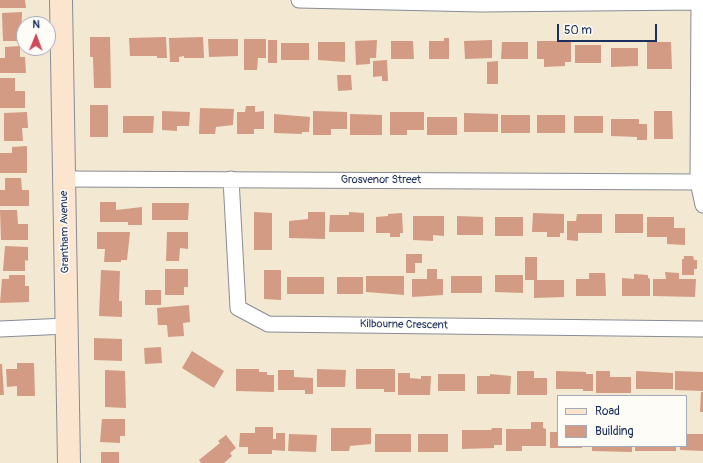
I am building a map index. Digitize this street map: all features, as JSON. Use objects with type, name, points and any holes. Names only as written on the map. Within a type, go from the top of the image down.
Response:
[{"type":"street","name":"Grantham Avenue","points":[[61,0],[69,463]]},
{"type":"street","points":[[299,0],[481,2],[699,1],[698,182],[703,205]]},
{"type":"street","name":"Grosvenor Street","points":[[64,179],[698,182]]},
{"type":"street","name":"Kilbourne Crescent","points":[[231,179],[238,308],[268,324],[703,329]]},
{"type":"street","points":[[0,329],[67,326]]},
{"type":"building","points":[[0,0],[25,0],[26,8],[0,8]]},
{"type":"building","points":[[22,12],[22,16],[16,16],[16,41],[3,41],[2,13]]},
{"type":"building","points":[[90,37],[110,37],[111,88],[94,88],[93,57],[90,57]]},
{"type":"building","points":[[166,37],[167,58],[157,58],[157,56],[130,56],[129,38]]},
{"type":"building","points":[[203,37],[204,58],[184,58],[184,56],[179,57],[179,62],[170,62],[169,38]]},
{"type":"building","points":[[444,38],[449,38],[449,59],[429,59],[429,41],[444,41]]},
{"type":"building","points":[[208,39],[238,39],[238,56],[209,57]]},
{"type":"building","points":[[244,39],[266,39],[266,58],[258,58],[257,70],[244,70]]},
{"type":"building","points":[[268,40],[277,40],[277,63],[268,63]]},
{"type":"building","points":[[377,40],[376,58],[370,58],[370,64],[356,65],[355,41]]},
{"type":"building","points":[[492,40],[492,58],[465,59],[464,41]]},
{"type":"building","points":[[391,41],[413,41],[414,59],[391,59]]},
{"type":"building","points":[[537,41],[571,41],[571,62],[565,62],[565,66],[544,67],[544,59],[537,59]]},
{"type":"building","points":[[318,42],[345,42],[345,62],[318,60]]},
{"type":"building","points":[[502,42],[528,42],[528,59],[501,59]]},
{"type":"building","points":[[647,42],[671,42],[672,69],[647,69]]},
{"type":"building","points":[[281,43],[309,43],[309,60],[281,60]]},
{"type":"building","points":[[575,45],[601,45],[601,63],[575,63]]},
{"type":"building","points":[[16,46],[16,56],[25,57],[26,73],[0,73],[0,58],[5,58],[5,47]]},
{"type":"building","points":[[611,48],[638,48],[638,66],[611,67]]},
{"type":"building","points":[[387,60],[388,81],[382,81],[382,76],[373,77],[373,61]]},
{"type":"building","points":[[498,61],[498,84],[487,84],[487,62]]},
{"type":"building","points":[[337,75],[351,75],[352,90],[338,91]]},
{"type":"building","points":[[0,78],[15,78],[15,91],[25,91],[25,108],[0,108]]},
{"type":"building","points":[[90,105],[108,105],[108,137],[90,137]]},
{"type":"building","points":[[246,106],[255,106],[255,112],[264,111],[264,129],[254,129],[254,134],[237,134],[237,112],[245,112]]},
{"type":"building","points":[[200,108],[234,109],[233,125],[216,127],[215,134],[199,134]]},
{"type":"building","points":[[162,111],[190,112],[189,126],[177,126],[177,131],[162,130]]},
{"type":"building","points":[[313,111],[347,112],[347,129],[331,129],[331,135],[313,135]]},
{"type":"building","points":[[654,111],[672,111],[673,139],[654,139]]},
{"type":"building","points":[[27,112],[28,128],[22,128],[23,141],[4,141],[4,113]]},
{"type":"building","points":[[390,112],[424,112],[424,130],[407,130],[407,135],[390,135]]},
{"type":"building","points":[[464,113],[498,114],[498,132],[464,132]]},
{"type":"building","points":[[274,114],[310,117],[309,132],[302,132],[302,134],[274,133]]},
{"type":"building","points":[[350,114],[382,115],[382,135],[350,135]]},
{"type":"building","points":[[501,115],[530,115],[530,133],[501,133]]},
{"type":"building","points":[[537,115],[565,115],[565,133],[537,133]]},
{"type":"building","points":[[123,116],[154,116],[153,133],[123,133]]},
{"type":"building","points":[[574,116],[603,116],[603,133],[574,133]]},
{"type":"building","points":[[427,117],[457,117],[457,135],[427,135]]},
{"type":"building","points":[[611,119],[639,119],[639,124],[647,124],[647,140],[637,140],[637,137],[611,136]]},
{"type":"building","points":[[27,146],[27,173],[0,173],[0,153],[12,153],[12,147]]},
{"type":"building","points":[[5,178],[21,178],[22,190],[29,190],[29,206],[0,206],[0,190],[5,190]]},
{"type":"building","points":[[100,202],[116,202],[116,210],[142,207],[142,225],[128,225],[128,222],[100,222]]},
{"type":"building","points":[[152,203],[189,203],[188,220],[152,220]]},
{"type":"building","points":[[0,210],[17,210],[18,224],[28,224],[28,240],[1,240]]},
{"type":"building","points":[[254,212],[272,213],[272,250],[254,250]]},
{"type":"building","points":[[308,212],[325,212],[325,239],[289,238],[289,221],[308,219]]},
{"type":"building","points":[[349,212],[364,213],[364,232],[329,232],[330,215],[349,215]]},
{"type":"building","points":[[402,213],[403,233],[400,233],[400,237],[390,237],[390,233],[376,233],[376,217]]},
{"type":"building","points":[[533,213],[564,214],[564,233],[560,233],[560,237],[547,237],[547,232],[532,232]]},
{"type":"building","points":[[577,214],[602,214],[602,233],[578,233],[578,241],[567,240],[567,221],[576,221]]},
{"type":"building","points":[[615,214],[643,214],[643,233],[615,233]]},
{"type":"building","points":[[413,216],[444,216],[444,236],[433,235],[433,241],[413,240]]},
{"type":"building","points":[[457,216],[483,217],[483,235],[457,235]]},
{"type":"building","points":[[495,217],[523,217],[523,236],[495,236]]},
{"type":"building","points":[[647,217],[674,217],[674,228],[685,228],[685,245],[667,244],[667,237],[647,237]]},
{"type":"building","points":[[97,232],[130,232],[127,260],[121,260],[121,262],[104,262],[105,249],[97,249]]},
{"type":"building","points":[[167,232],[188,232],[188,249],[180,248],[179,261],[166,261]]},
{"type":"building","points":[[5,246],[28,247],[28,261],[25,260],[25,271],[3,271]]},
{"type":"building","points":[[406,254],[422,254],[422,263],[415,263],[415,273],[406,273]]},
{"type":"building","points":[[684,256],[693,256],[694,260],[697,260],[697,269],[694,269],[694,275],[682,275],[682,259],[684,259]]},
{"type":"building","points":[[525,257],[537,257],[537,280],[564,280],[564,297],[534,298],[534,280],[525,280]]},
{"type":"building","points":[[165,269],[188,269],[188,287],[184,287],[184,295],[165,295]]},
{"type":"building","points":[[427,269],[437,269],[437,279],[443,279],[443,295],[412,297],[412,279],[427,279]]},
{"type":"building","points":[[101,270],[120,271],[119,301],[122,301],[122,317],[99,316]]},
{"type":"building","points":[[264,270],[281,270],[281,300],[264,299]]},
{"type":"building","points":[[665,272],[679,273],[679,279],[696,279],[695,297],[653,296],[653,279],[666,279]]},
{"type":"building","points":[[589,273],[605,273],[606,296],[576,296],[576,279],[589,279]]},
{"type":"building","points":[[634,274],[648,275],[648,278],[650,279],[650,296],[622,296],[622,278],[634,279]]},
{"type":"building","points":[[9,275],[25,275],[25,286],[29,286],[29,302],[0,303],[2,279],[9,279]]},
{"type":"building","points":[[495,275],[523,275],[523,293],[495,292]]},
{"type":"building","points":[[366,276],[404,276],[404,295],[366,292]]},
{"type":"building","points":[[451,276],[482,276],[482,293],[451,293]]},
{"type":"building","points":[[287,277],[324,277],[324,294],[287,294]]},
{"type":"building","points":[[337,277],[363,277],[363,294],[337,294]]},
{"type":"building","points":[[145,290],[161,290],[161,305],[145,305]]},
{"type":"building","points":[[189,305],[190,322],[183,323],[184,336],[168,337],[167,325],[158,325],[157,308]]},
{"type":"building","points":[[94,338],[122,339],[122,361],[94,360]]},
{"type":"building","points":[[161,347],[162,363],[145,364],[144,348]]},
{"type":"building","points":[[192,351],[224,371],[214,388],[182,368]]},
{"type":"building","points":[[17,363],[34,363],[35,396],[17,396],[17,386],[7,387],[6,369],[17,369]]},
{"type":"building","points":[[0,364],[2,364],[4,395],[0,395]]},
{"type":"building","points":[[236,369],[259,369],[259,372],[267,372],[267,375],[274,375],[274,392],[236,391]]},
{"type":"building","points":[[317,369],[346,370],[345,387],[317,387]]},
{"type":"building","points":[[356,369],[395,369],[395,392],[384,392],[384,389],[356,389]]},
{"type":"building","points":[[105,370],[125,371],[126,408],[105,407]]},
{"type":"building","points":[[278,370],[294,370],[294,377],[313,378],[313,394],[305,394],[305,390],[278,390]]},
{"type":"building","points":[[517,371],[534,371],[534,378],[547,378],[547,395],[517,395]]},
{"type":"building","points":[[556,371],[586,372],[586,374],[593,374],[593,391],[583,391],[583,389],[556,389]]},
{"type":"building","points":[[596,371],[610,371],[610,377],[631,377],[631,393],[596,393]]},
{"type":"building","points":[[636,371],[673,373],[673,389],[636,389]]},
{"type":"building","points":[[675,371],[703,372],[703,391],[675,390]]},
{"type":"building","points":[[398,373],[410,373],[410,378],[421,379],[421,376],[431,376],[430,395],[398,395]]},
{"type":"building","points":[[438,374],[465,374],[465,391],[438,391]]},
{"type":"building","points":[[490,374],[511,376],[510,394],[477,394],[477,376],[490,376]]},
{"type":"building","points":[[701,392],[703,392],[703,412],[700,412]]},
{"type":"building","points":[[102,419],[125,419],[125,436],[120,436],[120,443],[100,442]]},
{"type":"building","points":[[531,422],[543,422],[543,428],[546,429],[546,446],[522,446],[522,451],[506,451],[506,429],[531,429]]},
{"type":"building","points":[[255,427],[273,427],[273,439],[276,439],[276,433],[285,433],[285,451],[272,450],[272,454],[248,454],[248,447],[239,447],[240,433],[255,433]]},
{"type":"building","points":[[331,428],[371,428],[371,444],[350,446],[349,451],[331,451]]},
{"type":"building","points":[[492,428],[502,428],[502,445],[494,445],[494,448],[462,449],[462,430],[491,430]]},
{"type":"building","points":[[550,432],[557,432],[557,447],[582,447],[582,448],[550,448]]},
{"type":"building","points":[[289,434],[317,435],[316,452],[288,451]]},
{"type":"building","points":[[375,434],[411,434],[411,452],[375,452]]},
{"type":"building","points":[[418,434],[448,434],[448,452],[418,452]]},
{"type":"building","points":[[687,434],[703,434],[703,451],[680,450],[680,447],[687,447]]},
{"type":"building","points":[[226,435],[236,448],[230,453],[232,456],[224,463],[201,463],[199,460],[220,443],[218,441]]},
{"type":"building","points":[[592,447],[632,447],[632,452],[592,451]]},
{"type":"building","points":[[635,447],[676,447],[676,451],[635,451]]},
{"type":"building","points":[[101,452],[119,452],[119,463],[101,463]]}]
